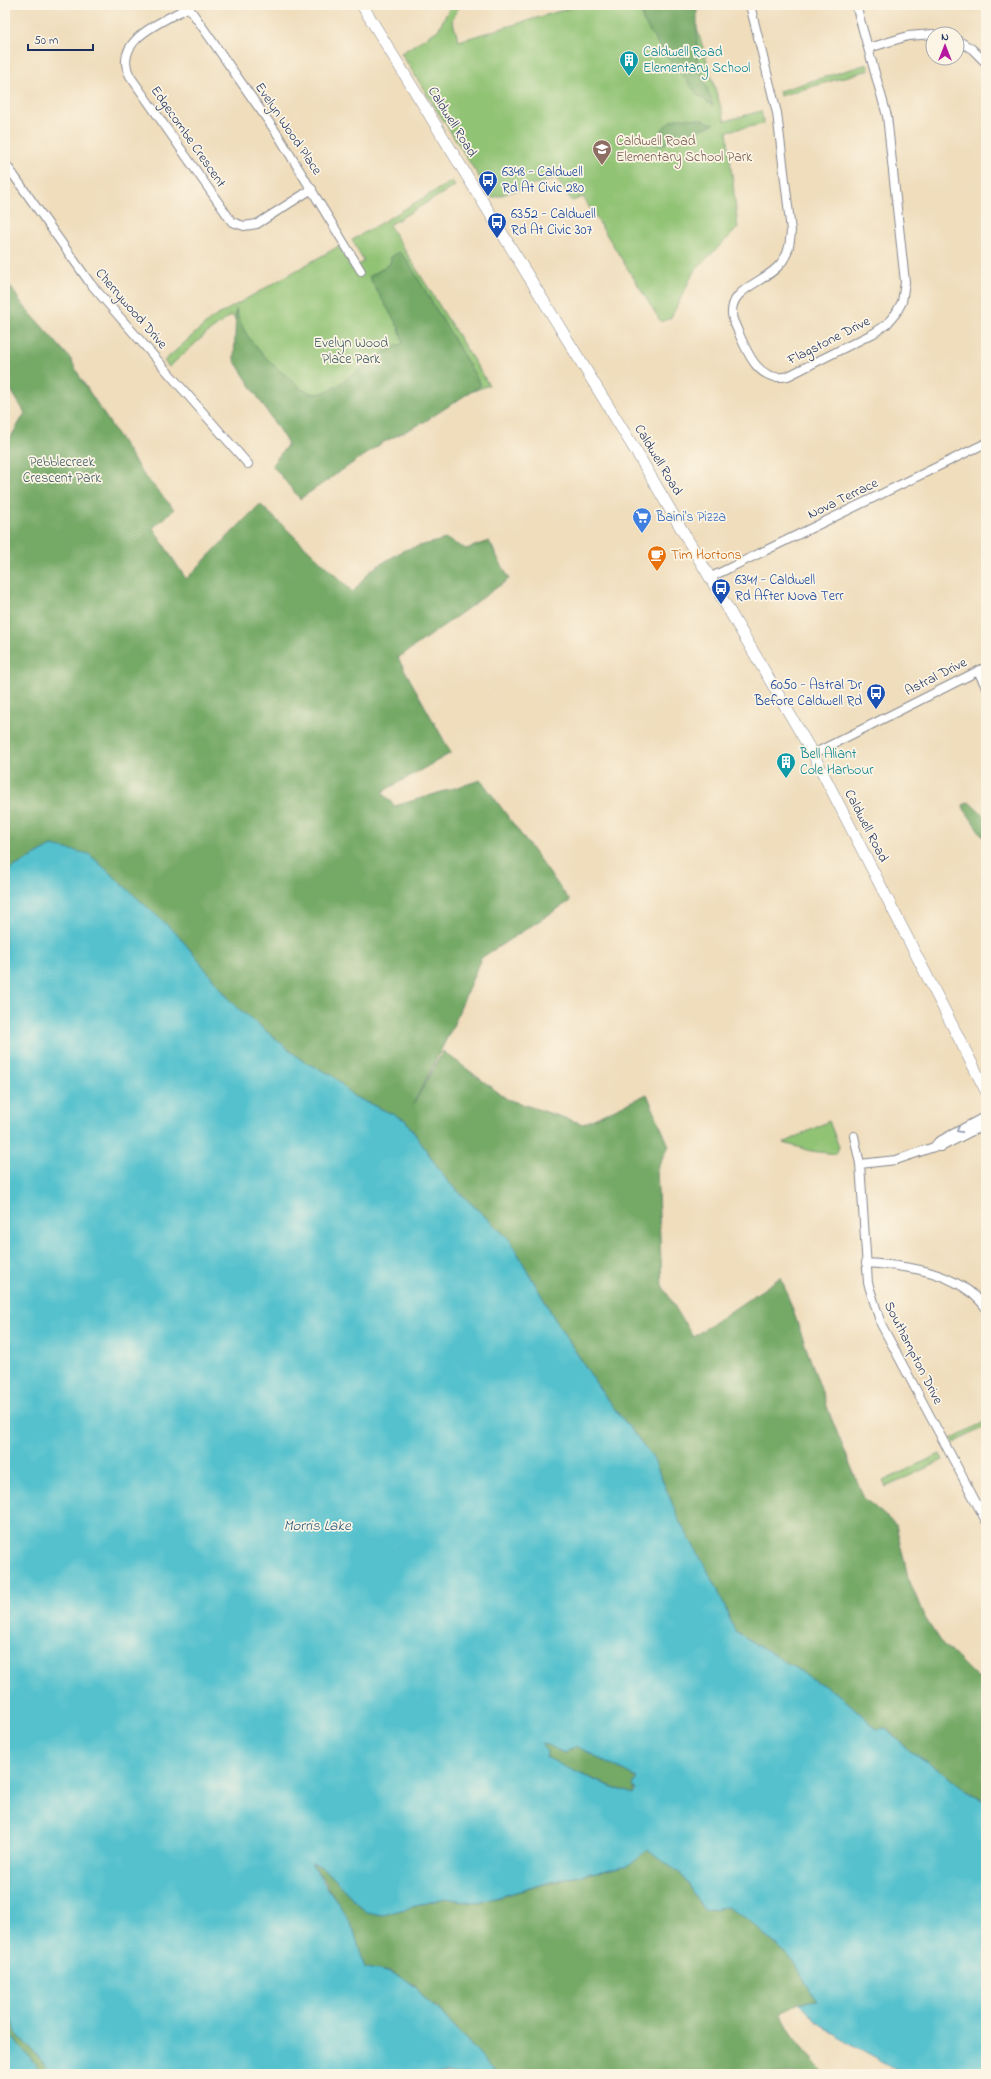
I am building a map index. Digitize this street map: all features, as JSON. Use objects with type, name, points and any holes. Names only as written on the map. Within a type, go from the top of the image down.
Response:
[{"type":"street","name":"Caldwell Road","points":[[362,5],[468,174],[711,577],[812,754],[986,1092]]},
{"type":"street","name":"Flagstone Drive","points":[[750,5],[777,113],[791,231],[788,250],[783,261],[770,274],[738,294],[734,302],[732,313],[733,320],[752,359],[760,371],[770,377],[780,378],[788,376],[880,330],[895,315],[904,297],[905,282],[887,116],[856,5]]},
{"type":"street","name":"Edgecombe Crescent","points":[[188,6],[134,40],[126,55],[126,66],[130,76],[232,222],[244,226],[257,224],[312,189]]},
{"type":"street","name":"Evelyn Wood Place","points":[[188,6],[278,134],[361,271]]},
{"type":"street","points":[[869,48],[908,36],[925,35]]},
{"type":"street","points":[[965,44],[970,47],[986,63]]},
{"type":"street","name":"Cherrywood Drive","points":[[5,163],[90,283],[248,464]]},
{"type":"street","name":"Nova Terrace","points":[[711,577],[986,443]]},
{"type":"street","name":"Astral Drive","points":[[812,754],[986,667]]},
{"type":"street","points":[[978,671],[986,687]]},
{"type":"street","points":[[934,1147],[938,1142],[986,1116]]},
{"type":"street","points":[[860,1164],[896,1160],[934,1147],[941,1147],[986,1124]]},
{"type":"street","name":"Southampton Drive","points":[[854,1136],[860,1164],[868,1283],[881,1324],[986,1521]]},
{"type":"street","points":[[866,1263],[910,1266],[939,1275],[961,1287],[986,1308]]},
{"type":"green space","name":"Caldwell Road Elementary School Park","points":[[451,5],[460,5],[452,20],[459,41],[580,5],[690,5],[725,121],[761,111],[764,124],[727,131],[738,228],[694,271],[671,318],[661,322],[583,197],[572,201],[556,178],[492,198],[401,53],[438,30]]},
{"type":"green space","points":[[641,5],[697,5],[697,58],[713,106],[698,95],[660,47],[643,21]]},
{"type":"green space","points":[[867,64],[869,70],[780,96],[779,91]]},
{"type":"green space","points":[[680,118],[699,119],[714,124],[660,145],[654,144],[661,131],[667,124]]},
{"type":"green space","name":"Evelyn Wood Place Park","points":[[452,181],[455,186],[389,225],[489,385],[318,452],[232,315],[207,333],[169,367],[164,361],[211,319],[339,246],[352,269],[364,261],[352,240]]},
{"type":"green space","points":[[399,252],[407,260],[481,385],[424,422],[382,443],[300,499],[272,465],[288,444],[234,360],[236,309],[240,322],[246,333],[272,364],[303,390],[314,394],[322,393],[337,386],[386,351],[403,343],[399,328],[369,277],[390,264],[391,257]]},
{"type":"green space","name":"Pebblecreek Crescent Park","points":[[5,279],[23,305],[70,358],[81,379],[143,474],[174,509],[153,528],[186,579],[260,504],[353,592],[371,570],[404,550],[446,539],[466,549],[489,541],[509,579],[398,658],[451,753],[382,792],[395,806],[481,780],[570,901],[481,958],[453,1026],[413,1105],[443,1051],[507,1099],[583,1124],[647,1094],[669,1146],[657,1168],[662,1285],[693,1337],[781,1277],[832,1420],[864,1498],[896,1525],[908,1577],[924,1616],[939,1640],[976,1677],[986,1683],[986,1803],[926,1761],[909,1751],[887,1728],[877,1729],[842,1697],[735,1631],[715,1584],[680,1522],[652,1456],[605,1397],[557,1323],[510,1240],[448,1182],[405,1120],[353,1096],[332,1075],[304,1062],[233,1004],[179,936],[52,846],[5,872],[5,542],[9,502],[5,496],[5,447],[25,413],[12,392],[5,386]]},
{"type":"green space","points":[[969,802],[986,818],[986,841],[964,809],[963,805]]},
{"type":"green space","points":[[829,1121],[839,1147],[836,1154],[811,1151],[784,1143]]},
{"type":"green space","points":[[986,1421],[986,1426],[954,1443],[951,1439]]},
{"type":"green space","points":[[940,1454],[943,1460],[886,1487],[883,1481]]},
{"type":"green space","points":[[540,1744],[548,1745],[564,1753],[576,1746],[632,1775],[634,1778],[638,1778],[633,1794],[560,1765],[546,1756]]},
{"type":"green space","points":[[647,1849],[681,1874],[704,1910],[727,1907],[747,1919],[789,1956],[817,2001],[799,2004],[781,2013],[796,2040],[824,2074],[496,2074],[437,2006],[431,2006],[414,1985],[391,1972],[365,1968],[354,1931],[325,1881],[311,1863],[322,1867],[366,1912],[383,1915],[445,1898],[478,1903],[545,1884],[629,1865]]},
{"type":"green space","points":[[5,1996],[7,1997],[15,2032],[42,2061],[51,2074],[44,2074],[5,2029]]},
{"type":"water","name":"Morris Lake","points":[[52,846],[89,854],[179,936],[233,1004],[304,1062],[332,1075],[353,1096],[405,1120],[448,1182],[510,1240],[557,1323],[605,1397],[652,1456],[680,1522],[715,1584],[735,1631],[842,1697],[877,1729],[886,1728],[909,1751],[926,1761],[986,1804],[986,2074],[902,2074],[900,2071],[831,2033],[799,2004],[817,2001],[789,1956],[747,1919],[727,1907],[704,1910],[681,1874],[647,1850],[629,1865],[550,1882],[478,1903],[445,1898],[383,1915],[366,1912],[322,1867],[311,1863],[344,1912],[354,1931],[365,1968],[391,1973],[409,1982],[431,2005],[439,2009],[496,2074],[51,2074],[42,2061],[15,2032],[7,1998],[5,1996],[5,872]],"holes":[[[541,1744],[548,1745],[564,1753],[576,1746],[637,1778],[633,1785],[636,1791],[633,1794],[611,1787],[546,1757],[547,1752]]]},
{"type":"water","points":[[5,2029],[44,2074],[5,2074]]},
{"type":"place","name":"Caldwell Road Elementary School","points":[[629,77]]},
{"type":"place","name":"Caldwell Road Elementary School Park","points":[[602,166]]},
{"type":"place","name":"6348 - Caldwell Rd At Civic 280","points":[[488,197]]},
{"type":"place","name":"6352 - Caldwell Rd At Civic 307","points":[[497,239]]},
{"type":"place","name":"Baini's Pizza","points":[[642,534]]},
{"type":"place","name":"Tim Hortons","points":[[657,572]]},
{"type":"place","name":"6341 - Caldwell Rd After Nova Terr","points":[[721,605]]},
{"type":"place","name":"6050 - Astral Dr Before Caldwell Rd","points":[[876,710]]},
{"type":"place","name":"Bell Aliant Cole Harbour","points":[[786,779]]}]
